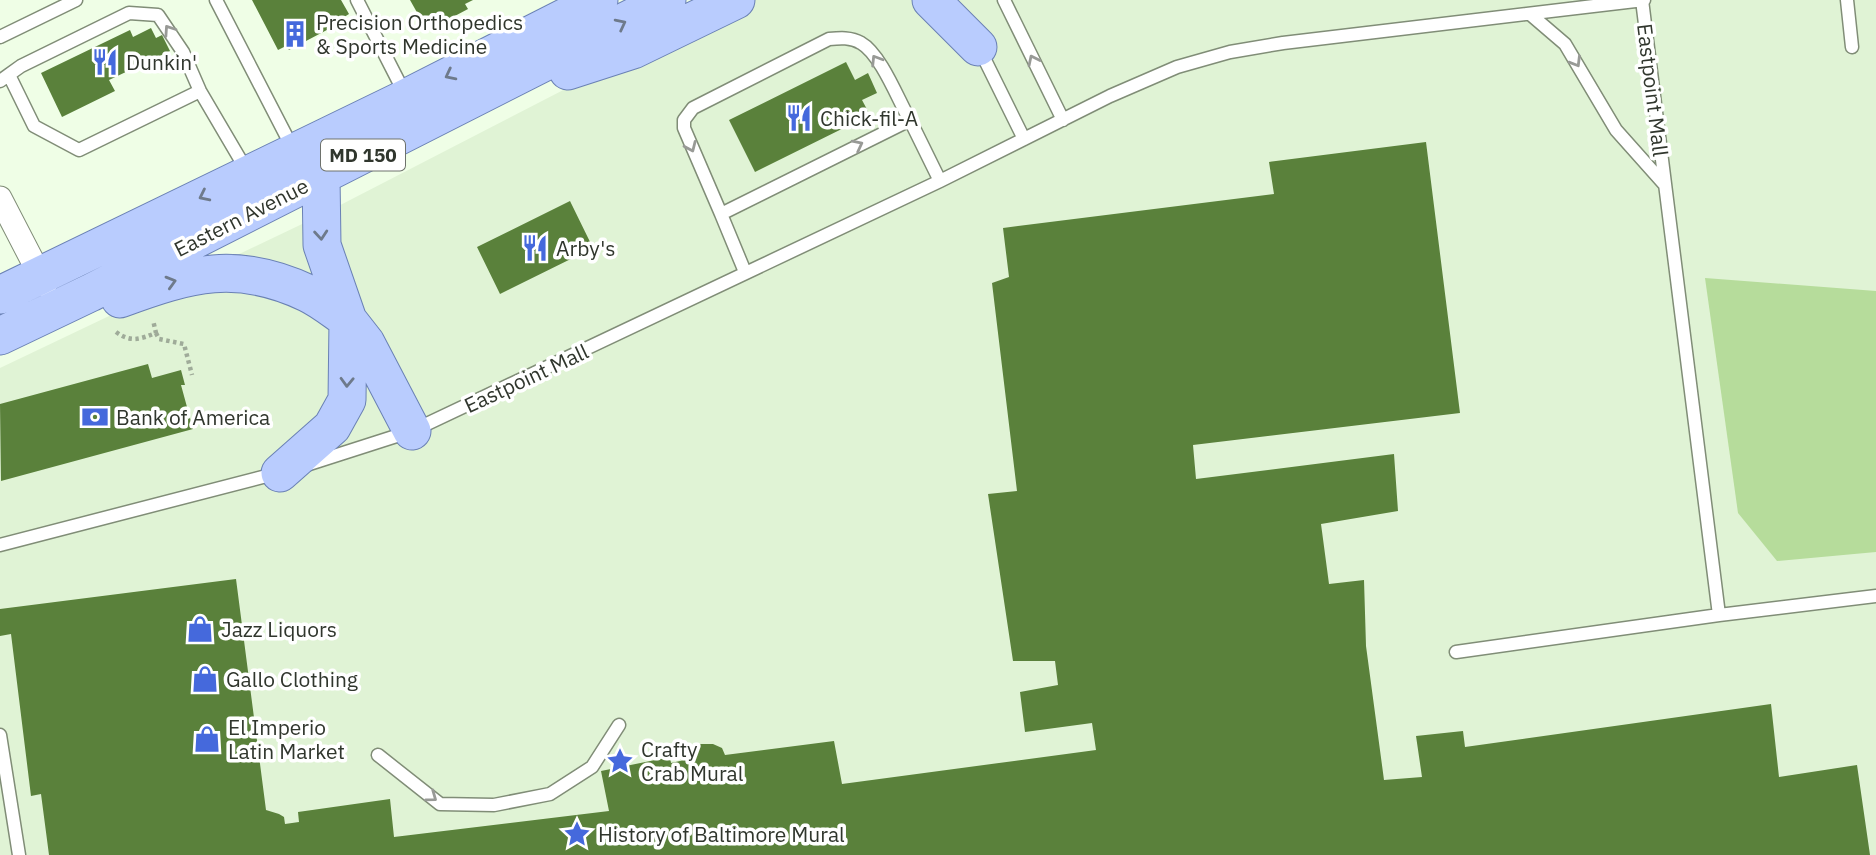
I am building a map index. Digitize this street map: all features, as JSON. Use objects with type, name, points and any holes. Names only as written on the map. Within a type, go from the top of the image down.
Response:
[{"type":"main road","points":[[280,473],[332,427],[347,400],[348,320],[321,244],[308,164],[402,99],[598,0]]},
{"type":"main road","name":"Eastern Avenue","points":[[0,336],[58,310],[308,164],[454,109],[667,0]]},
{"type":"main road","points":[[454,109],[633,50],[736,0]]},
{"type":"main road","points":[[932,0],[978,47]]},
{"type":"main road","name":"Eastern Avenue","points":[[0,295],[249,174],[308,164]]},
{"type":"main road","points":[[58,310],[98,308],[150,288],[199,274],[225,272],[257,275],[309,294],[348,320],[366,343],[412,431]]},
{"type":"street","points":[[957,0],[978,47]]},
{"type":"street","points":[[0,198],[58,310]]},
{"type":"lane","points":[[0,37],[76,0]]},
{"type":"lane","points":[[216,0],[308,164]]},
{"type":"lane","points":[[357,0],[402,99]]},
{"type":"lane","points":[[1003,0],[1063,120]]},
{"type":"lane","name":"Eastpoint Mall","points":[[0,545],[280,473],[412,431],[940,181],[1110,96],[1177,67],[1221,54],[1283,43],[1642,0],[1719,615]]},
{"type":"lane","points":[[1847,0],[1852,47]]},
{"type":"lane","points":[[200,91],[79,150],[34,126],[4,78],[21,66],[129,13],[158,15],[183,52],[200,91],[249,174]]},
{"type":"lane","points":[[1530,13],[1565,44],[1616,130],[1665,185]]},
{"type":"lane","points":[[746,272],[686,137],[684,120],[694,108],[829,38],[846,37],[872,51],[940,181]]},
{"type":"lane","points":[[978,47],[1024,139]]},
{"type":"lane","points":[[720,214],[910,120]]},
{"type":"lane","points":[[1455,652],[1876,596]]},
{"type":"lane","points":[[378,755],[440,804],[494,805],[550,793],[592,767],[619,725]]},
{"type":"lane","points":[[0,735],[19,855]]},
{"type":"lane","points":[[0,789],[10,803]]},
{"type":"path","points":[[150,308],[159,339],[184,344],[192,375]]},
{"type":"path","points":[[107,326],[124,338],[136,341],[156,333]]},
{"type":"shaded area","points":[[738,0],[1876,0],[1876,855],[0,855],[0,368],[321,215]]},
{"type":"green space","points":[[1705,278],[1876,291],[1876,552],[1777,561],[1738,513]]},
{"type":"building","name":"Precision Orthopedics & Sports Medicine","points":[[252,0],[341,0],[349,14],[341,19],[342,22],[289,50],[286,46],[278,50]]},
{"type":"building","points":[[410,0],[473,0],[465,4],[468,9],[436,26],[433,20],[420,27],[416,18],[419,16]]},
{"type":"building","name":"Dunkin'","points":[[151,28],[156,38],[162,35],[170,51],[109,80],[115,91],[62,117],[41,73],[130,30],[133,37]]},
{"type":"building","name":"Chick-fil-A","points":[[846,62],[855,80],[868,73],[877,93],[862,100],[870,115],[755,172],[729,120]]},
{"type":"building","points":[[1426,142],[1460,413],[1193,445],[1196,479],[1394,454],[1398,511],[1321,524],[1329,584],[1364,580],[1366,646],[1384,780],[1422,777],[1416,736],[1463,731],[1465,747],[1771,704],[1779,777],[1857,765],[1870,855],[49,855],[41,794],[31,796],[11,634],[0,636],[0,609],[236,579],[266,810],[284,817],[285,824],[299,822],[298,812],[390,799],[394,837],[609,811],[601,771],[670,757],[671,763],[689,759],[700,744],[713,744],[722,748],[725,755],[834,741],[842,784],[1096,750],[1092,723],[1025,732],[1020,692],[1058,685],[1055,661],[1013,661],[988,494],[1017,491],[992,283],[1009,277],[1003,228],[1274,194],[1269,162]]},
{"type":"building","name":"Arby's","points":[[570,201],[593,248],[500,294],[477,247]]},
{"type":"building","name":"Bank of America","points":[[148,364],[152,378],[181,370],[185,385],[181,385],[193,429],[1,481],[0,404]]},
{"type":"place","name":"Precision Orthopedics & Sports Medicine","points":[[295,34]]},
{"type":"place","name":"Dunkin'","points":[[105,62]]},
{"type":"place","name":"Chick-fil-A","points":[[799,118]]},
{"type":"place","name":"Arby's","points":[[535,248]]},
{"type":"place","name":"Bank of America","points":[[95,417]]},
{"type":"place","name":"Jazz Liquors","points":[[200,629]]},
{"type":"place","name":"Gallo Clothing","points":[[205,679]]},
{"type":"place","name":"El Imperio Latin Market","points":[[207,739]]},
{"type":"place","name":"Crafty Crab Mural","points":[[620,761]]},
{"type":"place","name":"History of Baltimore Mural","points":[[577,834]]}]
